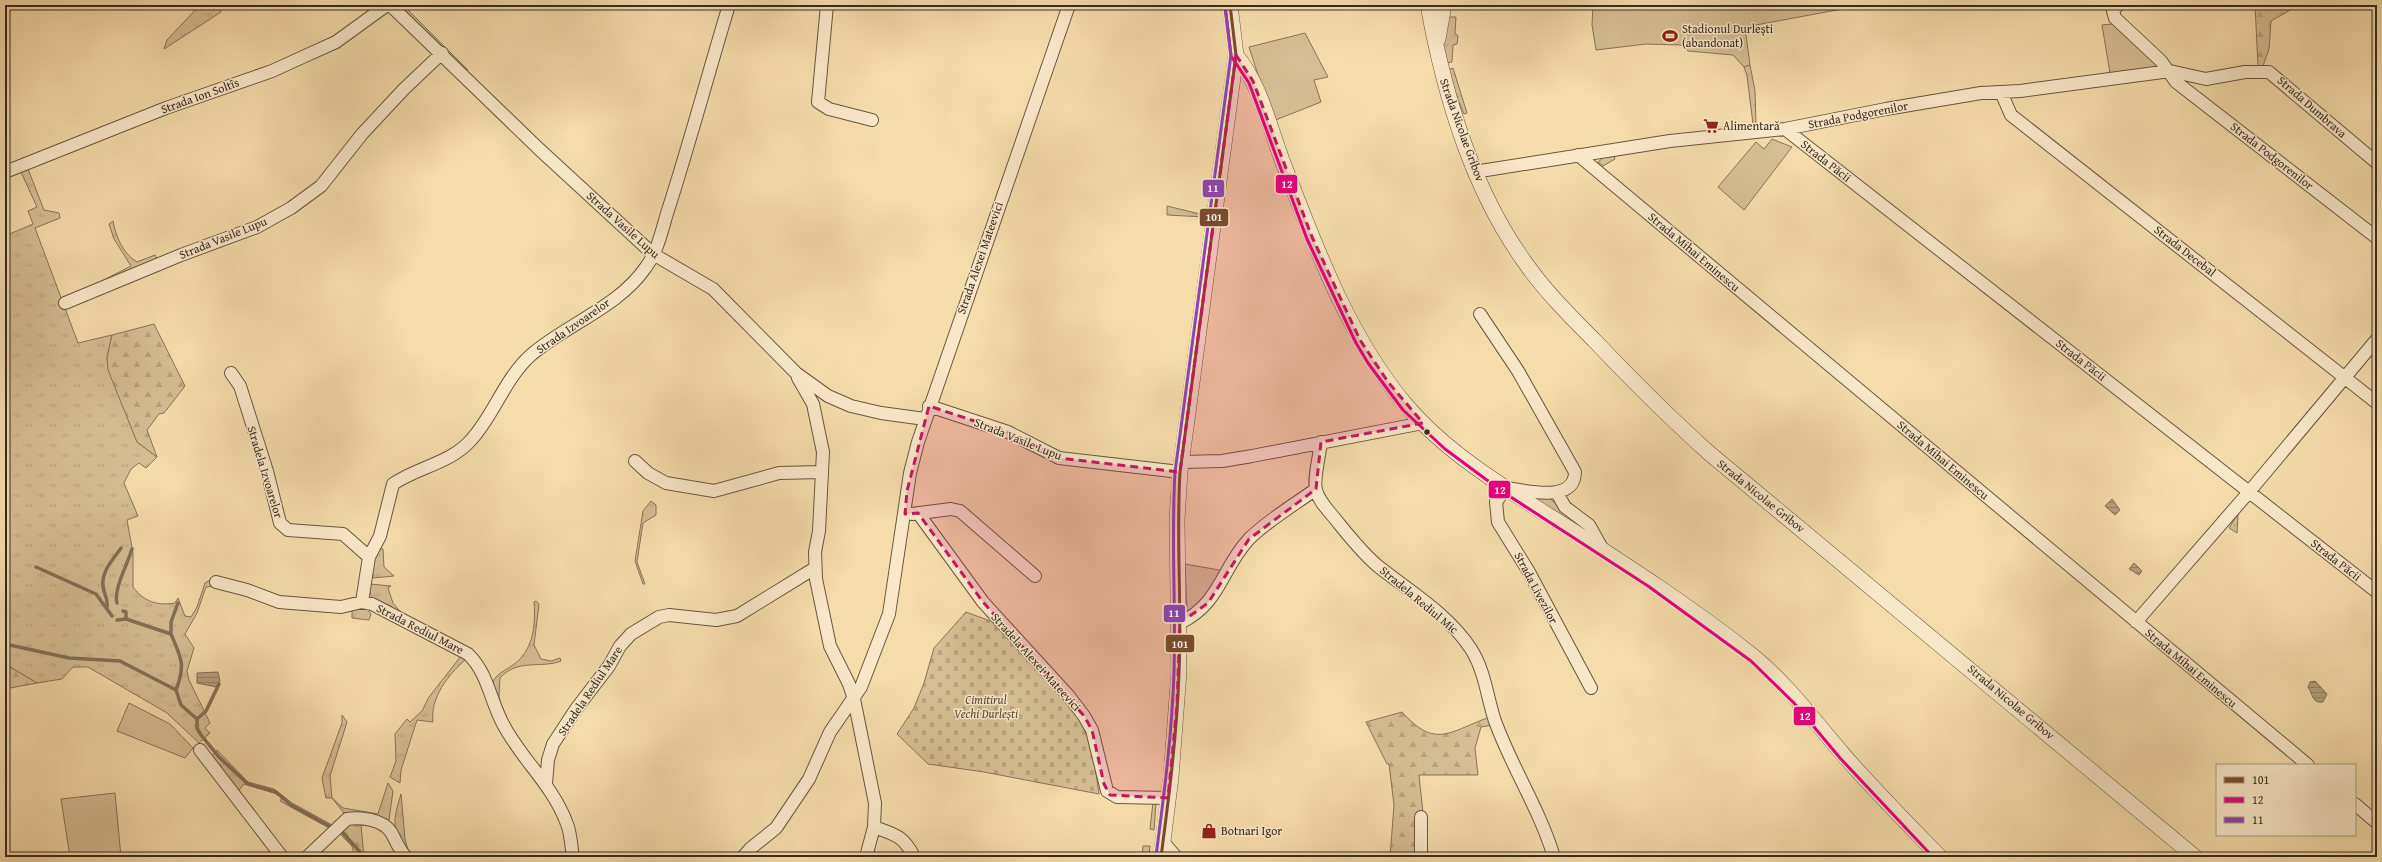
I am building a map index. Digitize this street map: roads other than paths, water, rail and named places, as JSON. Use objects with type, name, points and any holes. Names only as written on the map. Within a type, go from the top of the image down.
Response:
[{"type":"street","name":"Strada Vasile Lupu","points":[[389,5],[442,53],[539,149],[653,254],[713,289],[796,373],[828,396],[851,406],[881,413],[925,419]]},
{"type":"street","name":"Strada Ion Soltîs","points":[[5,172],[166,108],[298,59],[336,42],[389,5]]},
{"type":"street","name":"Strada Izvoarelor","points":[[362,602],[369,557],[380,536],[393,484],[404,477],[459,452],[487,421],[507,385],[525,361],[540,348],[588,319],[633,282],[647,267],[653,254],[678,179],[729,5]]},
{"type":"street","points":[[827,5],[818,102],[829,110],[872,120]]},
{"type":"street","name":"Strada Alexei Mateevici","points":[[743,857],[750,848],[776,828],[798,798],[809,779],[830,732],[854,699],[876,653],[889,614],[910,473],[925,419],[1069,5]]},
{"type":"street","points":[[1176,857],[1163,850],[1177,706],[1180,623],[1177,520],[1181,467],[1236,55],[1230,5]]},
{"type":"street","name":"Strada Nicolae Gribov","points":[[1428,5],[1443,79],[1474,172],[1507,234],[1539,282],[1655,404],[1709,453],[2195,857]]},
{"type":"street","name":"Strada Nicolae Gribov","points":[[1436,50],[1444,5]]},
{"type":"street","name":"Strada Podgorenilor","points":[[2118,5],[2113,11],[2115,18],[2170,71],[2176,82],[2377,238]]},
{"type":"street","name":"Strada Vasile Lupu","points":[[65,303],[181,255],[257,227],[291,208],[320,186],[362,134],[404,89],[442,53]]},
{"type":"street","points":[[1236,55],[1253,81],[1312,237],[1360,340],[1388,382],[1423,423],[1506,488],[1602,550],[1708,622],[1777,677],[1898,814],[1940,857]]},
{"type":"street","name":"Strada Podgorenilor","points":[[1474,172],[1670,141],[1785,129],[1947,98],[2170,71]]},
{"type":"street","name":"Strada Dumbrava","points":[[2170,71],[2206,79],[2245,72],[2269,72],[2377,163]]},
{"type":"street","name":"Strada Decebal","points":[[2001,92],[2011,114],[2377,403]]},
{"type":"street","name":"Strada Păcii","points":[[1785,129],[2377,592]]},
{"type":"street","name":"Strada Mihai Eminescu","points":[[1578,155],[2307,764]]},
{"type":"street","points":[[1480,314],[1518,371],[1573,468],[1575,477],[1569,485],[1557,493],[1506,488]]},
{"type":"street","points":[[2136,622],[2249,492],[2377,339]]},
{"type":"street","name":"Stradela Izvoarelor","points":[[231,373],[240,386],[266,466],[280,523],[288,530],[343,534],[369,557]]},
{"type":"street","points":[[796,373],[813,404],[824,452],[819,531],[814,568],[830,646],[849,684],[854,699],[875,803],[874,827],[866,857]]},
{"type":"street","name":"Strada Vasile Lupu","points":[[929,406],[1008,432],[1059,458],[1181,467],[1222,461],[1423,423]]},
{"type":"street","points":[[1180,623],[1196,614],[1208,603],[1250,539],[1316,489],[1321,442]]},
{"type":"street","points":[[635,461],[648,473],[666,483],[714,491],[779,474],[822,472]]},
{"type":"street","name":"Strada Livezilor","points":[[1506,488],[1496,502],[1498,522],[1529,572],[1591,688]]},
{"type":"street","name":"Stradela Rediul Mic","points":[[1316,489],[1330,512],[1366,555],[1444,619],[1462,636],[1472,650],[1484,676],[1495,721],[1506,747],[1536,807],[1554,857]]},
{"type":"street","points":[[1557,493],[1565,507],[1589,525],[1602,550]]},
{"type":"street","points":[[905,514],[951,509],[960,511],[1035,576]]},
{"type":"street","name":"Stradela Alexei Mateevici","points":[[918,513],[983,602],[1068,695],[1084,716],[1092,730],[1104,784],[1110,795],[1117,797],[1168,798]]},
{"type":"street","name":"Stradela Rediul Mare","points":[[546,784],[548,760],[553,744],[576,709],[609,666],[620,646],[631,634],[659,617],[668,615],[716,620],[737,616],[814,568]]},
{"type":"street","name":"Strada Rediul Mare","points":[[216,582],[247,590],[279,602],[341,607],[362,602],[380,608],[457,647],[478,664],[502,724],[546,784],[567,825],[573,857]]},
{"type":"street","points":[[200,750],[282,857]]},
{"type":"street","points":[[2356,805],[2377,823]]},
{"type":"street","points":[[1421,817],[1421,857]]},
{"type":"street","points":[[307,857],[347,819],[366,819],[386,826],[406,857]]},
{"type":"street","points":[[874,827],[900,837],[906,842],[914,857]]},
{"type":"waterway","points":[[107,607],[107,600],[103,586],[104,575],[108,566],[121,548]]},
{"type":"waterway","points":[[117,603],[117,591],[132,549]]},
{"type":"waterway","points":[[36,567],[96,594],[112,616]]},
{"type":"waterway","points":[[171,634],[171,622],[178,603]]},
{"type":"waterway","points":[[123,611],[126,612],[126,619]]},
{"type":"waterway","points":[[117,620],[126,619],[171,634],[181,661],[181,674],[176,690]]},
{"type":"waterway","points":[[5,644],[69,658],[120,661],[176,690],[181,705],[197,719],[197,728],[201,735],[219,757],[248,784],[276,792],[291,805],[331,827]]},
{"type":"waterway","points":[[197,719],[206,711],[219,684]]},
{"type":"waterway","points":[[343,833],[360,852],[361,857]]},
{"type":"place","name":"Stadionul Durlești (abandonat)","points":[[1670,36]]},
{"type":"place","name":"Alimentară","points":[[1711,126]]},
{"type":"place","name":"Botnari Igor","points":[[1209,831]]},
{"type":"park label","name":"Cimitirul Vechi Durlești","points":[[986,707]]}]
